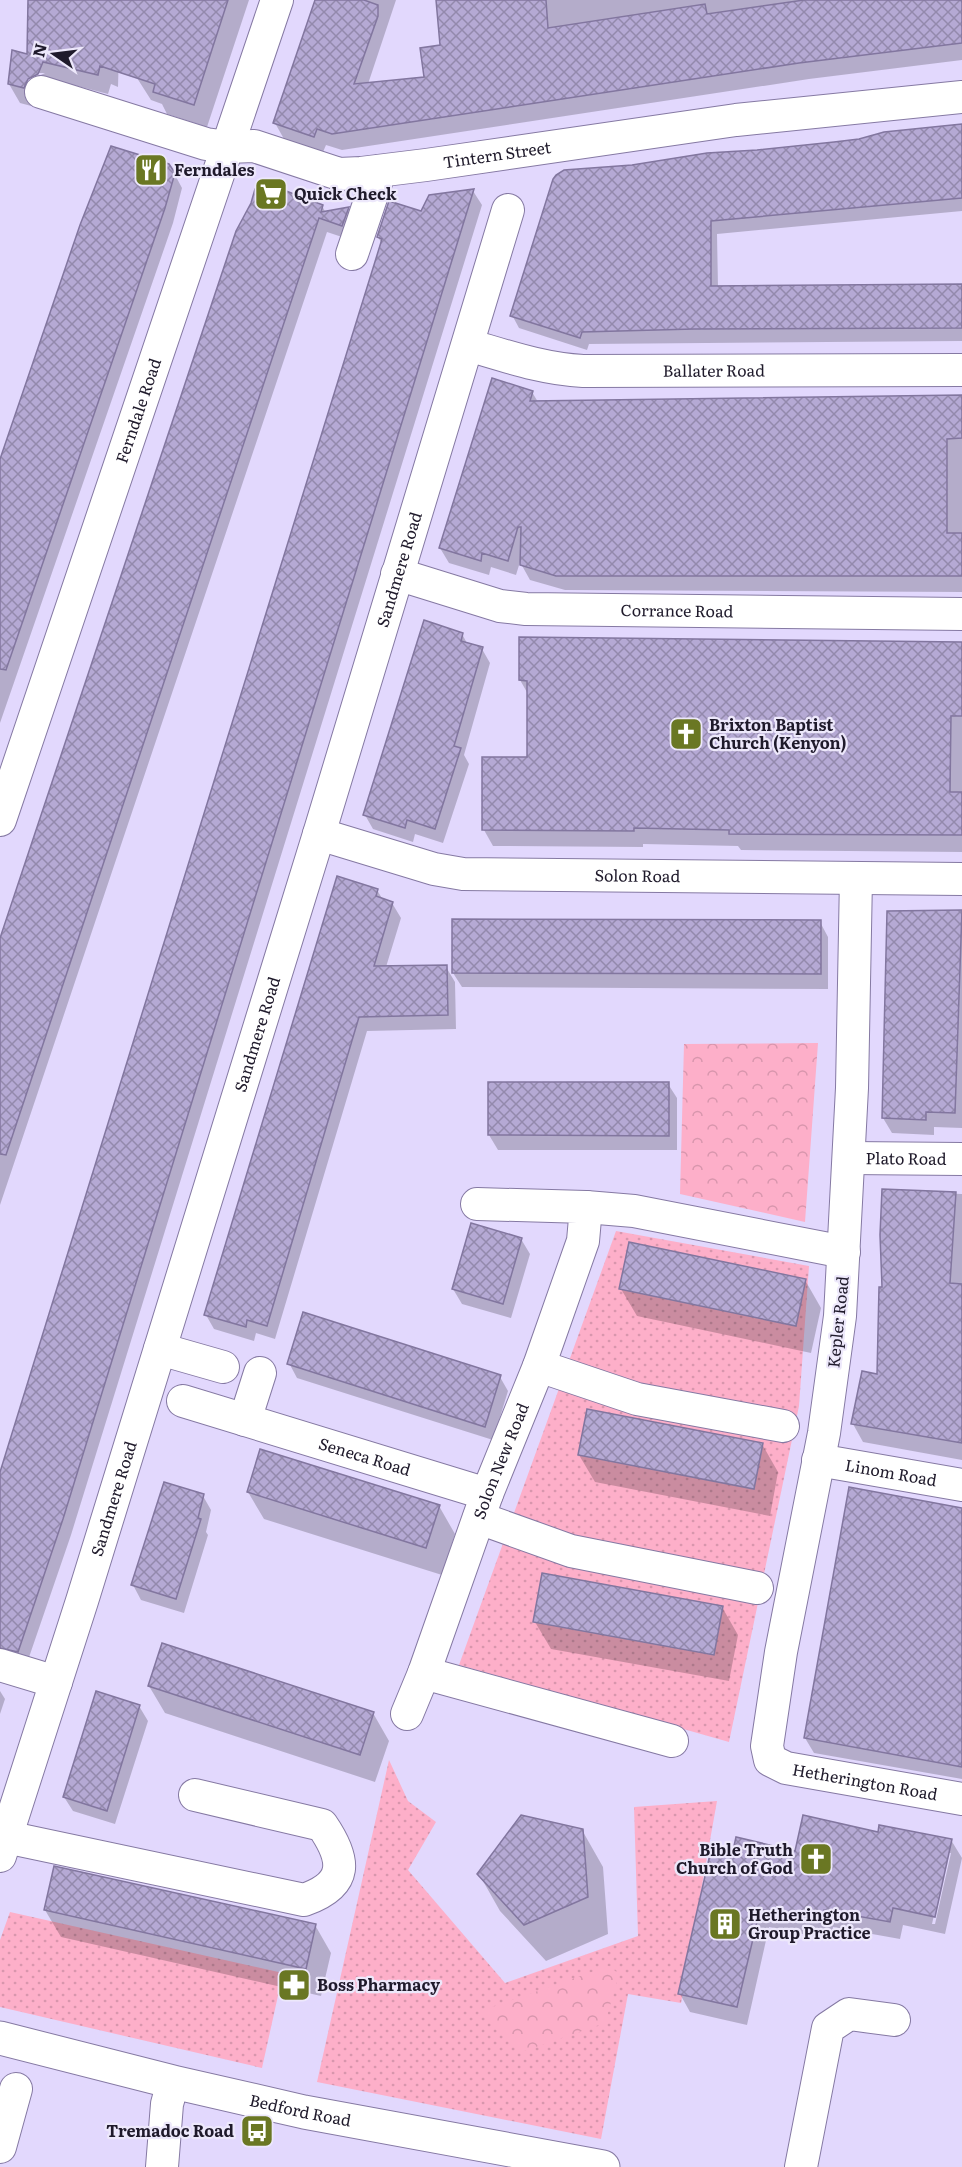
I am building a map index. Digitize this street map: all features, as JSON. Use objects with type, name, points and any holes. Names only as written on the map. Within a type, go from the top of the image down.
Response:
[{"type":"main road","name":"Bedford Road","points":[[0,2038],[483,2157],[603,2167]]},
{"type":"street","name":"Ferndale Road","points":[[0,820],[277,0]]},
{"type":"street","name":"Tintern Street","points":[[40,92],[198,141],[226,147],[254,146],[339,174],[380,171],[736,120],[962,97]]},
{"type":"street","points":[[352,254],[380,171]]},
{"type":"street","name":"Sandmere Road","points":[[3,1846],[319,834],[508,210]]},
{"type":"street","name":"Ballater Road","points":[[468,345],[560,370],[962,370]]},
{"type":"street","name":"Corrance Road","points":[[397,574],[500,606],[526,609],[962,615]]},
{"type":"street","name":"Solon Road","points":[[319,834],[434,869],[464,874],[962,879]]},
{"type":"street","name":"Kepler Road","points":[[770,1760],[767,1746],[781,1652],[818,1460],[839,1325],[854,1028],[856,878]]},
{"type":"street","name":"Plato Road","points":[[849,1158],[962,1159]]},
{"type":"street","points":[[477,1204],[556,1205],[634,1211],[844,1252]]},
{"type":"street","name":"Solon New Road","points":[[407,1714],[424,1673],[483,1506],[539,1366],[583,1241],[585,1207]]},
{"type":"street","points":[[160,1349],[223,1366]]},
{"type":"street","points":[[539,1366],[637,1399],[783,1426]]},
{"type":"street","points":[[244,1419],[260,1372]]},
{"type":"street","name":"Seneca Road","points":[[183,1401],[244,1419],[483,1506],[571,1551],[757,1588]]},
{"type":"street","name":"Linom Road","points":[[818,1460],[962,1485]]},
{"type":"street","points":[[0,1665],[56,1682]]},
{"type":"street","points":[[424,1673],[672,1741]]},
{"type":"street","name":"Hetherington Road","points":[[770,1760],[786,1768],[962,1799]]},
{"type":"street","points":[[3,1846],[304,1899],[321,1894],[336,1880],[340,1865],[335,1844],[321,1825],[195,1795]]},
{"type":"street","points":[[801,2167],[828,2028],[849,2014],[894,2020]]},
{"type":"street","points":[[162,2167],[167,2104],[173,2082]]},
{"type":"street","points":[[0,2147],[16,2089]]},
{"type":"green space","points":[[818,1043],[805,1222],[680,1194],[684,1044]]},
{"type":"green space","points":[[616,1231],[809,1266],[799,1406],[729,1742],[459,1665]]},
{"type":"green space","points":[[389,1760],[408,1801],[436,1822],[408,1870],[505,1983],[638,1936],[634,1807],[717,1801],[681,2003],[628,1994],[601,2139],[317,2082]]},
{"type":"green space","points":[[10,1912],[283,1973],[262,2068],[0,2007],[0,1940]]},
{"type":"green space","points":[[609,1966],[619,1974],[605,2023],[524,2051],[481,2011]]},
{"type":"building","points":[[28,0],[228,0],[194,105],[153,92],[155,84],[100,66],[98,75],[43,62],[38,74],[28,79],[24,88],[8,84],[12,50],[27,54]]},
{"type":"building","points":[[315,0],[364,0],[378,5],[378,16],[354,84],[424,77],[420,48],[440,45],[436,0],[546,0],[548,28],[705,4],[707,14],[804,0],[962,0],[962,43],[799,63],[332,134],[317,129],[314,137],[273,123]]},
{"type":"building","points":[[962,124],[962,198],[711,221],[711,286],[962,284],[962,328],[694,329],[582,332],[580,338],[510,316],[553,179],[564,170],[632,165],[707,153],[834,142],[859,139],[884,132]]},
{"type":"building","points":[[111,146],[169,164],[175,173],[165,208],[6,670],[0,669],[0,459],[80,225]]},
{"type":"building","points":[[265,183],[323,205],[321,212],[349,207],[342,226],[319,218],[6,1155],[0,1154],[0,938],[236,231],[251,203],[255,189]]},
{"type":"building","points":[[474,189],[63,1519],[18,1652],[0,1648],[0,1472],[382,239],[377,237],[389,201],[421,211],[429,195]]},
{"type":"building","points":[[492,378],[533,391],[530,401],[962,395],[962,438],[947,439],[947,533],[962,533],[962,576],[556,576],[520,565],[521,527],[518,527],[508,561],[482,553],[481,561],[439,548]]},
{"type":"building","points":[[424,620],[463,633],[461,641],[483,647],[454,746],[461,748],[435,829],[407,820],[405,828],[363,815]]},
{"type":"building","points":[[519,637],[962,642],[962,716],[951,716],[950,792],[962,792],[962,835],[729,834],[729,830],[634,828],[634,831],[482,830],[482,757],[527,757],[527,681],[519,680]]},
{"type":"building","points":[[337,876],[378,889],[376,896],[393,902],[374,966],[447,965],[448,1015],[359,1017],[267,1326],[247,1320],[246,1327],[204,1315]]},
{"type":"building","points":[[962,910],[955,1113],[926,1112],[926,1120],[882,1118],[887,911]]},
{"type":"building","points":[[452,919],[821,920],[821,974],[452,973]]},
{"type":"building","points":[[488,1082],[669,1082],[669,1136],[488,1135]]},
{"type":"building","points":[[882,1189],[956,1192],[950,1283],[962,1284],[962,1443],[851,1424],[862,1371],[877,1374],[879,1287],[882,1287],[880,1235]]},
{"type":"building","points":[[471,1223],[522,1238],[503,1304],[452,1289]]},
{"type":"building","points":[[629,1242],[806,1279],[796,1326],[619,1289]]},
{"type":"building","points":[[303,1312],[501,1375],[485,1427],[287,1364]]},
{"type":"building","points":[[587,1409],[763,1443],[754,1489],[578,1455]]},
{"type":"building","points":[[260,1449],[440,1505],[426,1548],[247,1492]]},
{"type":"building","points":[[164,1482],[204,1494],[198,1518],[201,1519],[176,1599],[131,1585]]},
{"type":"building","points":[[849,1487],[962,1508],[962,1767],[804,1738]]},
{"type":"building","points":[[542,1573],[723,1606],[714,1655],[533,1622]]},
{"type":"building","points":[[162,1643],[374,1712],[360,1755],[148,1686]]},
{"type":"building","points":[[96,1691],[140,1705],[107,1811],[63,1797]]},
{"type":"building","points":[[521,1815],[583,1829],[588,1897],[524,1925],[477,1874]]},
{"type":"building","points":[[803,1815],[878,1832],[879,1825],[952,1839],[935,1917],[893,1908],[890,1922],[824,1910],[821,1923],[760,1909],[737,2007],[678,1994],[711,1850],[732,1855],[736,1837],[795,1851]]},
{"type":"building","points":[[54,1866],[316,1924],[306,1969],[44,1910]]},
{"type":"place","name":"Ferndales","points":[[151,170]]},
{"type":"place","name":"Quick Check","points":[[271,194]]},
{"type":"place","name":"Brixton Baptist Church (Kenyon)","points":[[686,734]]},
{"type":"place","name":"Bible Truth Church of God","points":[[816,1859]]},
{"type":"place","name":"Hetherington Group Practice","points":[[725,1924]]},
{"type":"place","name":"Boss Pharmacy","points":[[294,1985]]},
{"type":"place","name":"Tremadoc Road","points":[[257,2131]]}]
